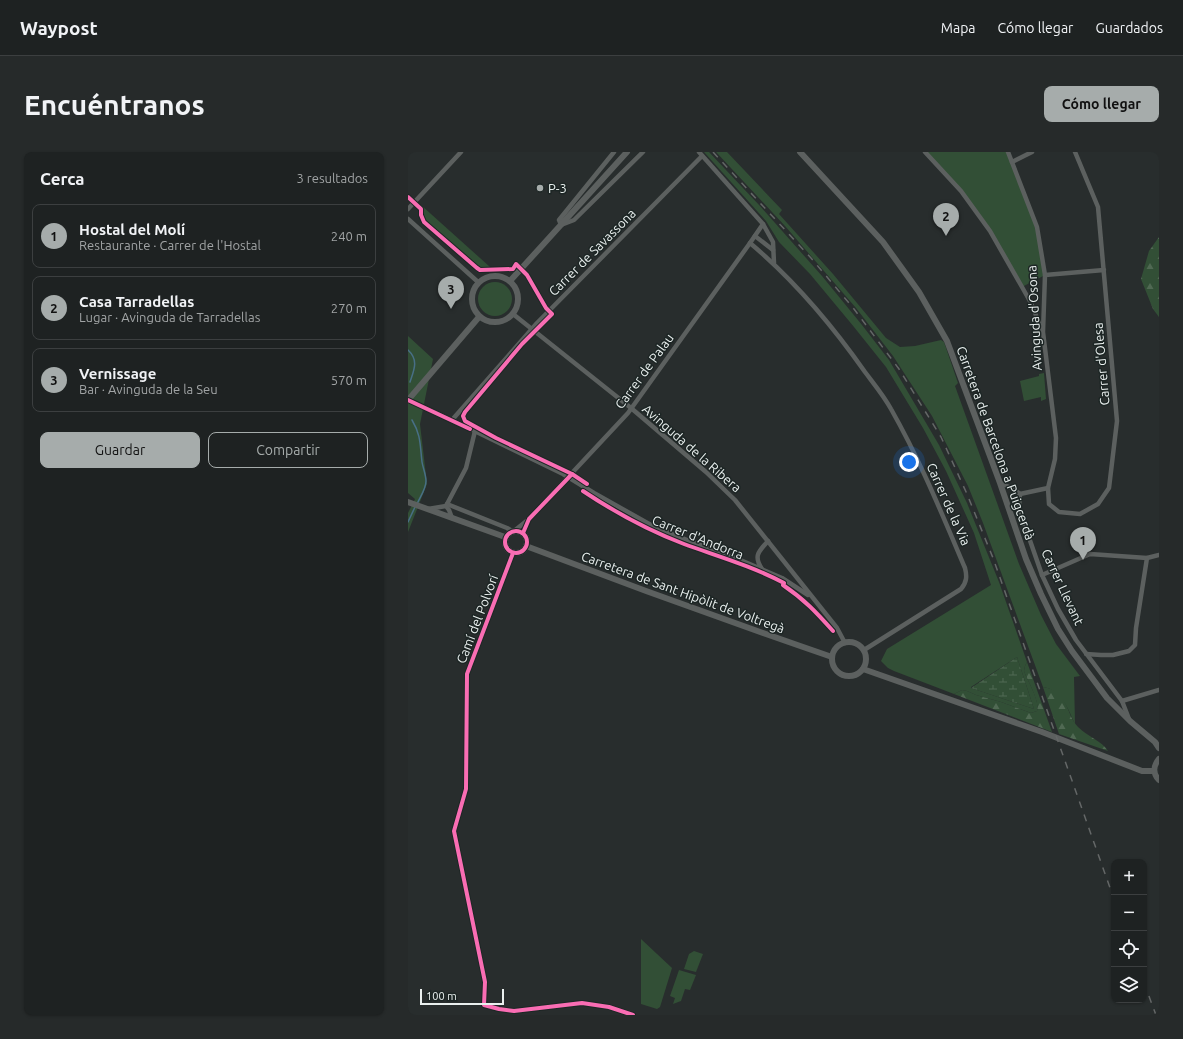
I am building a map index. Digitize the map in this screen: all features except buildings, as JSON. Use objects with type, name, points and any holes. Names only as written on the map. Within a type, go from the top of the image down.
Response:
[{"type":"street","points":[[408,209],[461,152]]},
{"type":"street","points":[[561,226],[559,220],[614,152]]},
{"type":"street","points":[[510,281],[627,152]]},
{"type":"street","points":[[561,226],[574,220],[643,152]]},
{"type":"street","name":"Carretera de Barcelona a Puigcerdà","points":[[800,152],[883,242],[919,292],[947,341],[1000,483],[1026,559],[1058,629],[1072,652],[1107,698],[1130,721],[1155,742],[1159,748]]},
{"type":"street","points":[[925,152],[961,191],[990,231],[1031,303],[1043,332]]},
{"type":"street","name":"Avinguda d'Osona","points":[[1008,152],[1037,228],[1045,275],[1043,332],[1056,438],[1055,459],[1048,488]]},
{"type":"street","points":[[1012,162],[1032,152]]},
{"type":"street","name":"Carrer d'Olesa","points":[[1048,488],[1050,504],[1059,512],[1080,514],[1098,504],[1109,488],[1117,421],[1098,207],[1075,152]]},
{"type":"street","points":[[700,154],[763,224],[773,242],[774,263]]},
{"type":"street","name":"Carrer de Savassona","points":[[452,420],[531,329],[700,154]]},
{"type":"street","points":[[408,220],[478,282]]},
{"type":"street","name":"Carrer de Palau","points":[[513,531],[529,519],[628,413],[763,224]]},
{"type":"street","points":[[755,236],[773,250]]},
{"type":"street","name":"Carrer de la Via","points":[[750,243],[774,263],[802,293],[848,348],[890,408],[921,466],[965,568],[967,576],[961,589],[864,650]]},
{"type":"street","points":[[1045,275],[1104,270]]},
{"type":"street","points":[[493,275],[510,281],[516,289],[518,298],[517,307],[513,314],[504,321],[496,323],[479,317],[474,311],[471,297],[473,289],[478,282],[493,275]]},
{"type":"street","name":"Avinguda de la Ribera","points":[[513,314],[631,408],[718,483],[735,500],[768,541],[837,628],[845,643]]},
{"type":"street","points":[[408,400],[479,317]]},
{"type":"street","name":"Carrer d'Andorra","points":[[408,400],[568,477],[651,525],[782,578],[813,599]]},
{"type":"street","points":[[446,505],[466,468],[475,432]]},
{"type":"street","points":[[1000,483],[1008,485],[1020,494],[1048,488]]},
{"type":"street","name":"Carrer Llevant","points":[[1020,494],[1019,507],[1042,575],[1065,623],[1086,654],[1122,701],[1130,721]]},
{"type":"street","points":[[408,502],[505,537]]},
{"type":"street","points":[[446,505],[450,510],[452,518]]},
{"type":"street","points":[[425,509],[446,505],[513,531],[523,533],[526,538],[526,546],[521,552],[513,553],[506,549],[505,537],[513,531]]},
{"type":"street","name":"Carrer de Palau","points":[[523,533],[529,519]]},
{"type":"street","name":"Carrer d'Andorra","points":[[762,569],[758,563],[758,554],[768,541]]},
{"type":"street","name":"Carretera de Sant Hipòlit de Voltregà","points":[[526,546],[682,604],[832,656]]},
{"type":"street","name":"Camí del Polvorí","points":[[466,789],[468,674],[513,553]]},
{"type":"street","points":[[1042,575],[1090,554],[1147,558],[1159,555]]},
{"type":"street","points":[[1086,654],[1113,655],[1130,651],[1135,645],[1136,628],[1147,558]]},
{"type":"street","points":[[845,643],[858,644],[864,650],[867,658],[861,672],[854,676],[847,676],[843,675],[834,668],[832,656],[837,648],[845,643]]},
{"type":"street","points":[[863,669],[1042,732],[1142,771],[1154,771]]},
{"type":"street","points":[[1122,701],[1159,690]]},
{"type":"street","points":[[1159,760],[1155,765],[1154,771],[1159,780]]},
{"type":"green space","points":[[704,152],[709,152],[760,206],[822,276],[889,360],[939,445],[967,503],[999,582],[1027,662],[1024,671],[1037,702],[1037,711],[1031,713],[967,691],[962,690],[954,694],[894,671],[888,668],[881,661],[887,649],[991,585],[974,533],[946,471],[923,428],[886,367],[810,274],[779,242],[766,221]],"holes":[[[1017,657],[1034,709],[971,688],[971,687]]]},
{"type":"green space","points":[[716,152],[727,152],[782,210],[779,214],[833,274],[886,338],[900,347],[915,346],[941,340],[944,342],[958,383],[955,386],[1019,564],[1041,615],[1056,644],[1080,676],[1074,677],[1075,724],[1067,706],[1060,696],[1050,689],[1043,687],[968,486],[932,416],[893,356],[856,308],[785,226]]},
{"type":"green space","points":[[925,152],[1008,152],[1037,227],[1045,275],[1022,287],[990,231],[961,191]]},
{"type":"green space","points":[[421,205],[493,270],[482,272],[477,271],[425,225],[420,216]]},
{"type":"green space","points":[[1159,237],[1159,317],[1153,309],[1141,279],[1149,251]]},
{"type":"green space","points":[[498,282],[507,287],[511,292],[511,306],[507,311],[502,315],[492,316],[488,315],[479,306],[478,296],[479,292],[488,283]]},
{"type":"green space","points":[[408,336],[433,359],[420,424],[427,484],[408,532],[408,513],[415,499],[408,493]]},
{"type":"green space","points":[[1044,373],[1046,399],[1041,401],[1041,397],[1024,401],[1020,381],[1039,376],[1039,374]]},
{"type":"green space","points":[[1017,657],[1034,709],[971,688]]},
{"type":"green space","points":[[1027,662],[1052,732],[954,694],[962,690],[967,691],[1031,713],[1037,711],[1037,702],[1024,671]]},
{"type":"green space","points":[[1043,687],[1058,693],[1078,727],[1102,744],[1108,751],[1059,734]]},
{"type":"green space","points":[[641,939],[672,968],[660,1007],[657,1009],[641,1004]]},
{"type":"green space","points":[[694,951],[703,954],[696,972],[684,969],[689,954]]},
{"type":"green space","points":[[679,970],[696,975],[690,990],[685,989],[681,1001],[673,1004],[675,998],[670,996]]},
{"type":"waterway","points":[[408,350],[415,361],[410,382]]},
{"type":"waterway","points":[[412,420],[419,435],[422,462],[426,479],[423,493],[417,504]]},
{"type":"waterway","points":[[408,522],[415,507]]},
{"type":"railway","points":[[713,152],[811,258],[854,309],[899,369],[941,437],[967,494],[993,558],[1113,895]]},
{"type":"railway","points":[[1147,991],[1156,1015]]},
{"type":"cycle path","points":[[408,197],[421,209],[421,215],[424,222],[480,270],[513,269],[516,264],[527,275],[546,308],[552,314],[522,344],[465,412],[463,416],[465,421],[496,438],[572,474],[587,484]]},
{"type":"cycle path","points":[[408,400],[470,429]]},
{"type":"cycle path","points":[[523,533],[529,519],[572,474]]},
{"type":"cycle path","points":[[583,491],[619,513],[658,533],[684,544],[747,566],[784,583],[783,585],[810,606],[833,631]]},
{"type":"cycle path","points":[[516,531],[524,534],[527,542],[524,550],[516,553],[508,550],[505,542],[508,534],[516,531]]},
{"type":"cycle path","points":[[513,553],[467,674],[466,789],[454,831],[485,982],[484,1005],[514,1011],[582,1003],[609,1007],[633,1015]]},
{"type":"place","name":"P-3","points":[[540,188]]},
{"type":"place","name":"Casa Tarradellas","points":[[946,236]]},
{"type":"place","name":"Vernissage","points":[[451,309]]},
{"type":"place","name":"Hostal del Molí","points":[[1083,560]]}]
